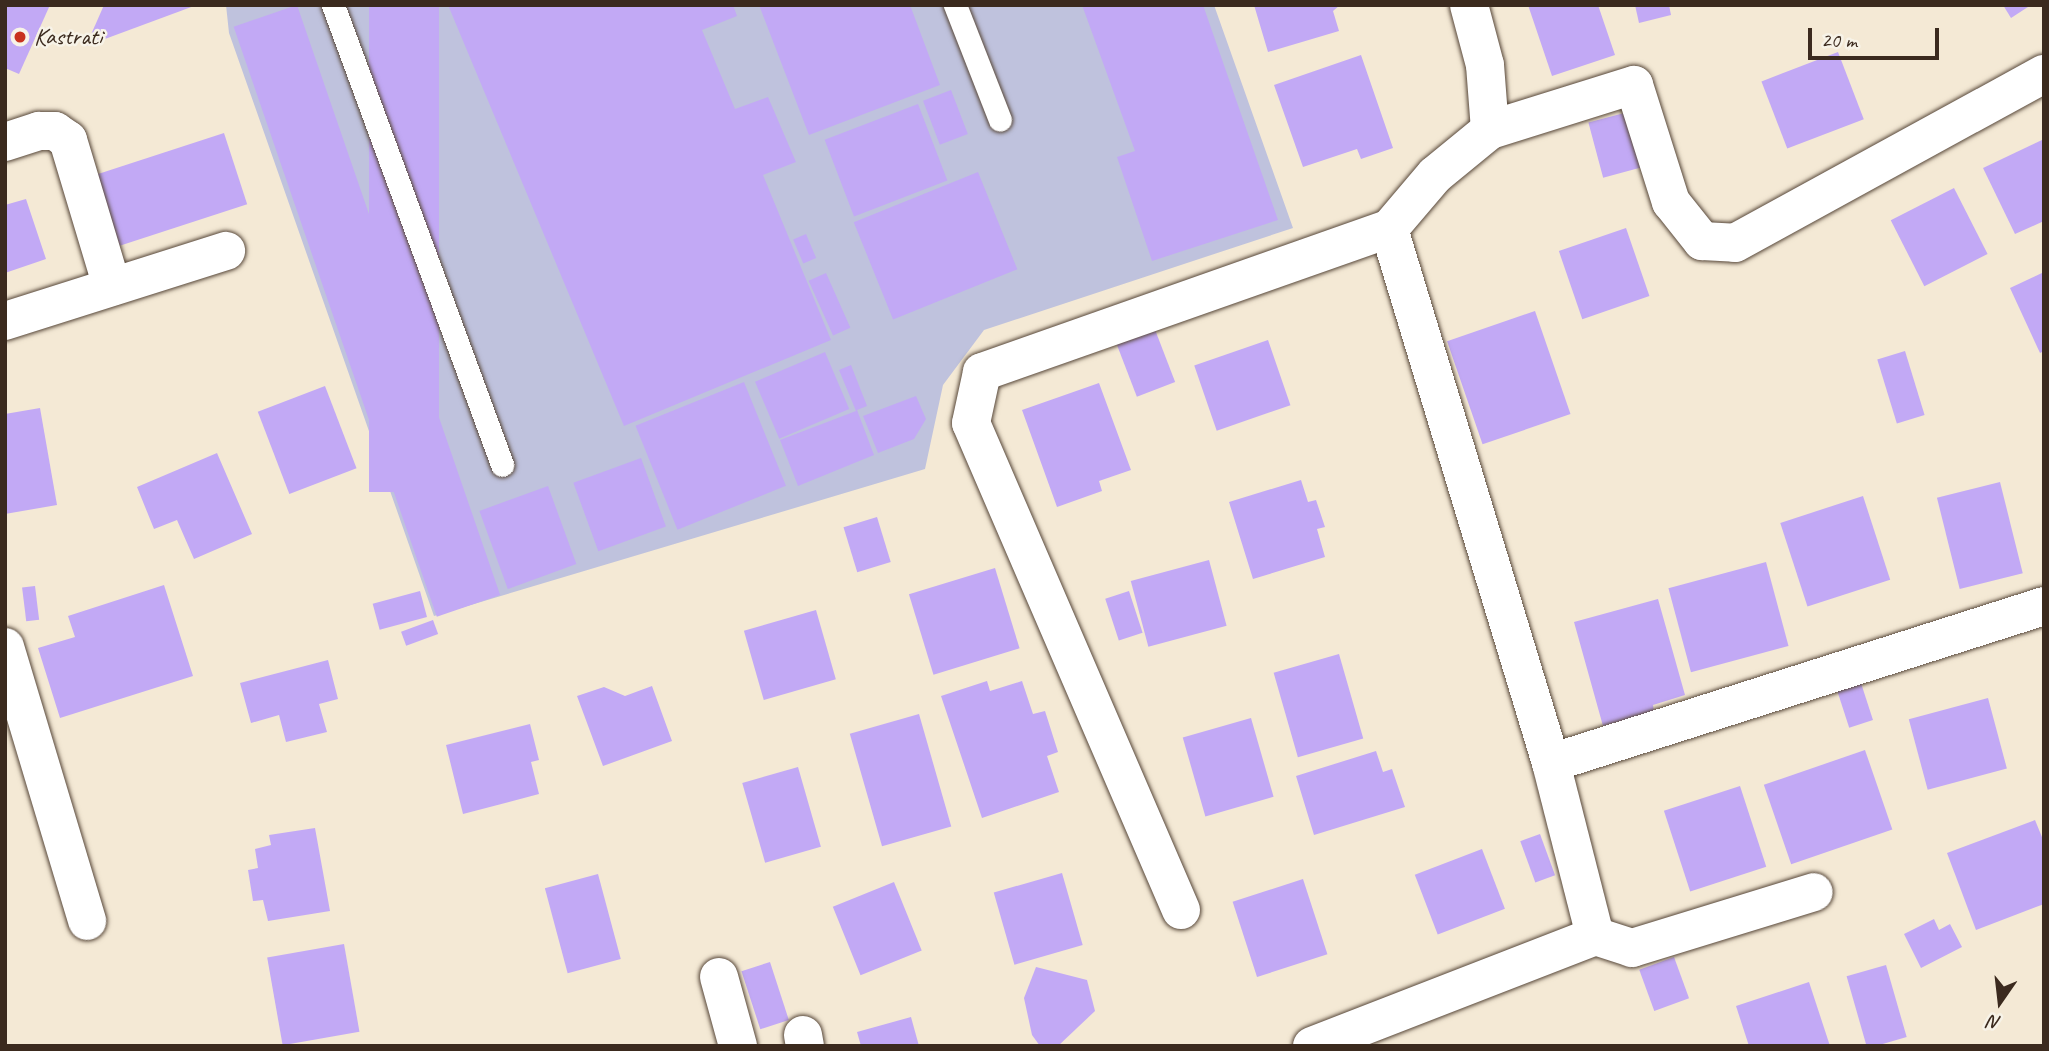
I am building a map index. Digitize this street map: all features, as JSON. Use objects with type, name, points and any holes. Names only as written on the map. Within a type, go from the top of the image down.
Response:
[{"type":"street","points":[[1469,5],[1485,65],[1490,130]]},
{"type":"street","points":[[1181,910],[971,423],[982,372],[1389,229],[1435,174],[1490,130],[1634,85],[1671,202],[1702,241],[1735,243],[2044,74]]},
{"type":"street","points":[[5,142],[39,131],[55,131],[68,140],[112,287]]},
{"type":"street","points":[[1389,229],[1551,763],[1595,936]]},
{"type":"street","points":[[5,321],[226,251]]},
{"type":"street","points":[[1551,763],[2044,606]]},
{"type":"street","points":[[5,647],[87,921]]},
{"type":"street","points":[[1312,1046],[1595,936],[1632,948],[1814,892]]},
{"type":"street","points":[[719,976],[738,1046]]},
{"type":"lane","points":[[332,5],[502,465]]},
{"type":"lane","points":[[955,5],[1000,120]]},
{"type":"shaded area","points":[[226,5],[1214,5],[1293,228],[984,330],[943,385],[925,469],[434,616],[229,33]]},
{"type":"building","name":"Kastrati","points":[[5,5],[50,5],[19,74],[5,68]]},
{"type":"building","points":[[104,5],[194,5],[194,6],[86,46]]},
{"type":"building","points":[[297,5],[500,595],[437,617],[234,27]]},
{"type":"building","points":[[369,5],[439,5],[439,492],[369,492]]},
{"type":"building","points":[[448,5],[733,5],[737,16],[702,30],[735,109],[768,97],[796,162],[763,175],[831,340],[624,426]]},
{"type":"building","points":[[759,5],[910,5],[940,85],[809,135]]},
{"type":"building","points":[[1082,5],[1203,5],[1278,220],[1152,261],[1117,157],[1135,151]]},
{"type":"building","points":[[1254,5],[1340,5],[1333,11],[1339,31],[1268,52]]},
{"type":"building","points":[[1528,5],[1598,5],[1615,55],[1552,76]]},
{"type":"building","points":[[1635,5],[1669,5],[1671,15],[1639,23]]},
{"type":"building","points":[[2003,5],[2031,5],[2011,18]]},
{"type":"building","points":[[1838,52],[1864,119],[1787,149],[1761,81]]},
{"type":"building","points":[[1361,55],[1393,148],[1361,159],[1357,149],[1303,167],[1274,85]]},
{"type":"building","points":[[951,90],[968,134],[940,145],[923,101]]},
{"type":"building","points":[[918,104],[947,181],[854,216],[825,140]]},
{"type":"building","points":[[1628,112],[1643,167],[1603,178],[1588,123]]},
{"type":"building","points":[[224,133],[247,204],[120,246],[97,174]]},
{"type":"building","points":[[2044,139],[2044,221],[2015,234],[1983,168]]},
{"type":"building","points":[[978,172],[1017,269],[893,320],[854,222]]},
{"type":"building","points":[[1954,188],[1988,254],[1924,286],[1891,220]]},
{"type":"building","points":[[26,199],[46,259],[5,273],[5,205]]},
{"type":"building","points":[[1626,228],[1649,296],[1582,319],[1559,251]]},
{"type":"building","points":[[806,234],[816,258],[803,263],[793,239]]},
{"type":"building","points":[[2044,272],[2044,351],[2040,353],[2010,288]]},
{"type":"building","points":[[826,273],[850,328],[833,336],[809,281]]},
{"type":"building","points":[[1535,311],[1570,414],[1483,444],[1447,341]]},
{"type":"building","points":[[1154,327],[1175,382],[1137,397],[1116,342]]},
{"type":"building","points":[[1268,340],[1290,405],[1217,431],[1194,365]]},
{"type":"building","points":[[1905,351],[1925,415],[1897,424],[1877,359]]},
{"type":"building","points":[[825,352],[849,409],[779,439],[755,382]]},
{"type":"building","points":[[851,365],[867,406],[857,410],[874,455],[798,486],[780,440],[856,411],[839,370]]},
{"type":"building","points":[[744,382],[786,486],[677,530],[636,426]]},
{"type":"building","points":[[1099,383],[1131,470],[1099,481],[1102,491],[1057,507],[1022,410]]},
{"type":"building","points":[[325,386],[357,468],[289,494],[258,412]]},
{"type":"building","points":[[916,396],[926,419],[914,439],[878,453],[863,416]]},
{"type":"building","points":[[40,408],[57,505],[5,514],[5,414]]},
{"type":"building","points":[[217,453],[252,534],[194,559],[177,520],[154,529],[137,487]]},
{"type":"building","points":[[641,458],[666,527],[598,551],[573,483]]},
{"type":"building","points":[[1301,480],[1308,502],[1316,500],[1325,527],[1317,529],[1325,557],[1253,579],[1229,502]]},
{"type":"building","points":[[2000,482],[2023,573],[1960,589],[1937,498]]},
{"type":"building","points":[[548,486],[576,564],[508,589],[479,511]]},
{"type":"building","points":[[1863,496],[1890,580],[1807,607],[1780,523]]},
{"type":"building","points":[[877,517],[891,562],[857,572],[844,527]]},
{"type":"building","points":[[1209,560],[1227,626],[1148,647],[1131,581]]},
{"type":"building","points":[[1766,562],[1789,646],[1691,672],[1668,588]]},
{"type":"building","points":[[995,568],[1020,648],[933,675],[909,594]]},
{"type":"building","points":[[164,585],[193,676],[60,718],[38,648],[75,637],[68,616]]},
{"type":"building","points":[[35,586],[39,620],[26,621],[22,588]]},
{"type":"building","points":[[420,591],[427,617],[380,630],[373,604]]},
{"type":"building","points":[[1129,591],[1143,633],[1119,641],[1105,599]]},
{"type":"building","points":[[1658,599],[1685,695],[1653,705],[1654,712],[1603,726],[1574,622]]},
{"type":"building","points":[[816,610],[836,679],[764,700],[744,631]]},
{"type":"building","points":[[433,620],[438,634],[406,646],[401,632]]},
{"type":"building","points":[[1339,654],[1363,739],[1298,757],[1274,673]]},
{"type":"building","points":[[328,660],[338,699],[319,704],[327,732],[286,742],[279,715],[251,723],[240,683]]},
{"type":"building","points":[[1860,680],[1873,720],[1849,728],[1836,688]]},
{"type":"building","points":[[987,681],[990,691],[1022,681],[1033,714],[1045,711],[1058,752],[1047,756],[1059,792],[982,818],[941,696]]},
{"type":"building","points":[[652,686],[672,741],[603,766],[577,696],[604,687],[625,696]]},
{"type":"building","points":[[1988,698],[2007,769],[1928,790],[1909,719]]},
{"type":"building","points":[[919,714],[951,826],[882,846],[850,734]]},
{"type":"building","points":[[1251,718],[1274,797],[1205,816],[1183,738]]},
{"type":"building","points":[[530,724],[539,760],[531,762],[539,794],[463,814],[446,745]]},
{"type":"building","points":[[1865,750],[1892,829],[1791,864],[1764,785]]},
{"type":"building","points":[[1376,751],[1383,772],[1392,769],[1405,807],[1314,835],[1296,776]]},
{"type":"building","points":[[798,767],[821,847],[765,863],[742,783]]},
{"type":"building","points":[[1740,786],[1766,867],[1690,892],[1664,811]]},
{"type":"building","points":[[2035,820],[2044,842],[2044,904],[1976,930],[1947,853]]},
{"type":"building","points":[[315,828],[330,911],[268,921],[263,900],[253,901],[248,870],[258,868],[255,849],[271,845],[269,835]]},
{"type":"building","points":[[1540,834],[1555,875],[1535,883],[1520,841]]},
{"type":"building","points":[[1482,849],[1505,909],[1438,935],[1415,875]]},
{"type":"building","points":[[1062,873],[1083,945],[1014,965],[994,893]]},
{"type":"building","points":[[598,874],[621,959],[568,973],[545,888]]},
{"type":"building","points":[[1303,879],[1327,954],[1257,977],[1233,902]]},
{"type":"building","points":[[894,882],[922,951],[861,975],[833,907]]},
{"type":"building","points":[[1934,919],[1939,930],[1950,924],[1962,947],[1921,968],[1904,934]]},
{"type":"building","points":[[344,944],[359,1032],[283,1045],[267,958]]},
{"type":"building","points":[[1674,957],[1689,998],[1654,1011],[1639,970]]},
{"type":"building","points":[[770,962],[789,1020],[760,1029],[741,971]]},
{"type":"building","points":[[1886,965],[1907,1037],[1867,1046],[1847,976]]},
{"type":"building","points":[[1036,967],[1087,980],[1095,1011],[1058,1046],[1040,1046],[1032,1035],[1024,998]]},
{"type":"building","points":[[1809,982],[1830,1046],[1749,1046],[1736,1006]]},
{"type":"building","points":[[911,1017],[919,1046],[861,1046],[857,1032]]},
{"type":"place","name":"Kastrati","points":[[20,37]]}]
